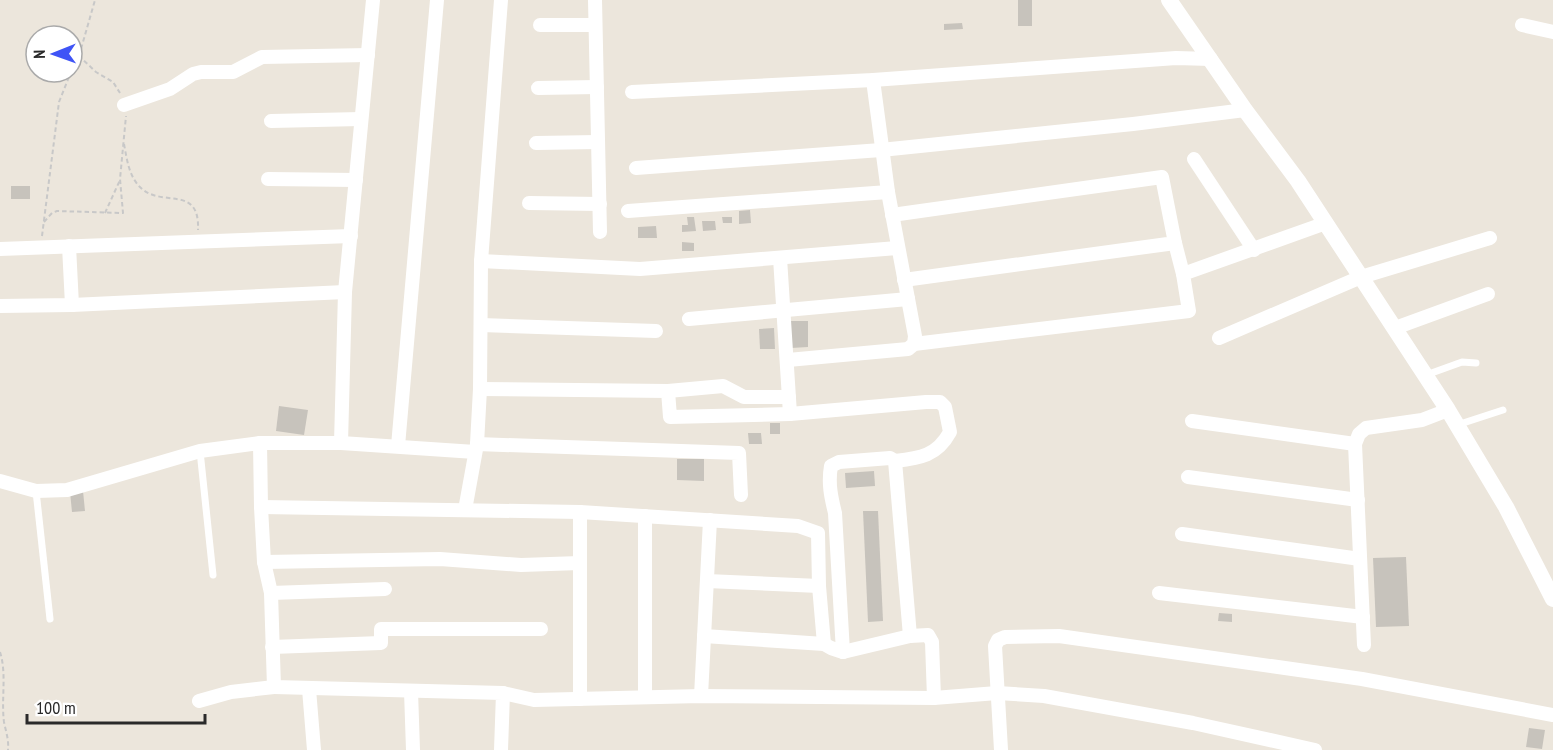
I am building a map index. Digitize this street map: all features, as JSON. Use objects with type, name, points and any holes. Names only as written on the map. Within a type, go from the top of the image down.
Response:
[{"type":"street","points":[[341,443],[345,292],[373,0]]},
{"type":"street","points":[[398,446],[437,0]]},
{"type":"street","points":[[465,510],[476,448],[480,389],[481,261],[501,0]]},
{"type":"street","points":[[595,0],[600,232]]},
{"type":"street","points":[[1169,0],[1245,110],[1298,181],[1449,410],[1506,507],[1553,599]]},
{"type":"street","points":[[540,25],[595,25]]},
{"type":"street","points":[[1522,25],[1553,33]]},
{"type":"street","points":[[124,105],[170,89],[201,72],[233,72],[262,57],[368,55]]},
{"type":"street","points":[[632,92],[873,80],[1176,58],[1211,59]]},
{"type":"street","points":[[873,80],[881,150],[897,248],[915,336],[914,344]]},
{"type":"street","points":[[538,88],[597,87]]},
{"type":"street","points":[[636,168],[881,150],[1245,110]]},
{"type":"street","points":[[271,121],[361,119]]},
{"type":"street","points":[[536,143],[598,142]]},
{"type":"street","points":[[1194,159],[1254,250]]},
{"type":"street","points":[[788,360],[908,349],[914,344],[1189,311],[1162,177],[892,215]]},
{"type":"street","points":[[268,179],[356,180]]},
{"type":"street","points":[[628,212],[888,192]]},
{"type":"street","points":[[529,203],[600,204]]},
{"type":"street","points":[[1183,274],[1326,223]]},
{"type":"street","points":[[0,249],[351,237]]},
{"type":"street","points":[[1219,338],[1361,277],[1490,238]]},
{"type":"street","points":[[904,280],[1175,243]]},
{"type":"street","points":[[69,246],[72,306]]},
{"type":"street","points":[[481,261],[640,268],[897,248]]},
{"type":"street","points":[[780,258],[790,414]]},
{"type":"street","points":[[0,306],[72,306],[345,292]]},
{"type":"street","points":[[1395,328],[1488,294]]},
{"type":"street","points":[[689,319],[908,299]]},
{"type":"street","points":[[481,325],[656,331]]},
{"type":"street","points":[[480,389],[668,391],[723,386],[744,397],[789,397]]},
{"type":"street","points":[[668,391],[670,417],[790,414],[926,402],[940,402],[945,407],[950,432],[939,448],[923,458],[839,462],[831,466],[829,481],[835,513],[843,652]]},
{"type":"street","points":[[1364,645],[1355,444],[1359,434],[1366,428],[1422,420],[1449,410]]},
{"type":"street","points":[[1192,421],[1355,444]]},
{"type":"street","points":[[260,443],[264,562],[271,593],[274,687]]},
{"type":"street","points":[[0,481],[36,491],[67,490],[200,451],[260,443],[341,443],[739,453],[741,495]]},
{"type":"street","points":[[895,461],[910,636]]},
{"type":"street","points":[[1188,477],[1358,500]]},
{"type":"street","points":[[261,507],[580,512],[798,526],[818,533],[819,586],[824,644]]},
{"type":"street","points":[[580,512],[580,699]]},
{"type":"street","points":[[645,516],[645,697]]},
{"type":"street","points":[[701,696],[710,520]]},
{"type":"street","points":[[1182,534],[1360,559]]},
{"type":"street","points":[[264,562],[440,559],[521,565],[580,563]]},
{"type":"street","points":[[707,581],[819,586]]},
{"type":"street","points":[[271,593],[384,589]]},
{"type":"street","points":[[1159,592],[1363,616]]},
{"type":"street","points":[[272,647],[381,643],[381,629],[541,629]]},
{"type":"street","points":[[704,636],[824,644],[843,652],[910,636],[928,635],[932,642],[934,698]]},
{"type":"street","points":[[1001,750],[995,646],[998,640],[1005,637],[1059,636],[1362,679],[1553,715]]},
{"type":"street","points":[[199,701],[231,692],[274,687],[503,693],[534,700],[701,696],[934,698],[997,693],[1044,696],[1170,718],[1315,750]]},
{"type":"street","points":[[309,689],[314,750]]},
{"type":"street","points":[[411,692],[413,750]]},
{"type":"street","points":[[501,750],[503,693]]},
{"type":"lane","points":[[1426,375],[1462,362],[1476,363]]},
{"type":"lane","points":[[1457,425],[1503,410]]},
{"type":"lane","points":[[200,451],[213,575]]},
{"type":"lane","points":[[36,491],[50,619]]},
{"type":"path","points":[[84,38],[95,0]]},
{"type":"path","points":[[44,222],[57,211],[123,213],[120,178],[126,117],[123,98],[113,82],[96,72],[84,61]]},
{"type":"path","points":[[40,248],[58,102],[66,84]]},
{"type":"path","points":[[124,142],[129,167],[139,187],[146,192],[183,200],[194,208],[198,223],[197,242]]},
{"type":"path","points":[[105,213],[120,178]]},
{"type":"path","points":[[0,652],[3,668],[4,722],[9,737],[8,750]]},
{"type":"building","points":[[1018,0],[1032,0],[1032,26],[1018,26]]},
{"type":"building","points":[[962,23],[963,29],[944,30],[944,24]]},
{"type":"building","points":[[11,186],[30,186],[30,199],[11,199]]},
{"type":"building","points":[[750,210],[751,223],[739,224],[739,211]]},
{"type":"building","points":[[687,217],[694,217],[696,231],[682,232],[682,225],[688,225]]},
{"type":"building","points":[[722,217],[732,217],[732,223],[723,223]]},
{"type":"building","points":[[702,221],[715,221],[716,230],[703,231]]},
{"type":"building","points":[[656,226],[657,238],[638,238],[638,227]]},
{"type":"building","points":[[682,242],[694,243],[694,251],[682,251]]},
{"type":"building","points":[[791,321],[808,321],[808,347],[791,348]]},
{"type":"building","points":[[774,328],[775,349],[760,349],[759,329]]},
{"type":"building","points":[[279,406],[308,410],[304,435],[276,431]]},
{"type":"building","points":[[770,423],[780,423],[780,434],[770,434]]},
{"type":"building","points":[[748,433],[761,433],[762,444],[749,444]]},
{"type":"building","points":[[677,459],[704,459],[704,481],[677,480]]},
{"type":"building","points":[[874,471],[875,486],[846,488],[845,473]]},
{"type":"building","points":[[83,491],[85,511],[72,512],[70,492]]},
{"type":"building","points":[[863,511],[878,511],[883,621],[868,622]]},
{"type":"building","points":[[1406,557],[1409,626],[1376,627],[1373,558]]},
{"type":"building","points":[[1219,613],[1232,614],[1232,622],[1218,621]]},
{"type":"building","points":[[1529,728],[1545,730],[1542,749],[1526,747]]}]
